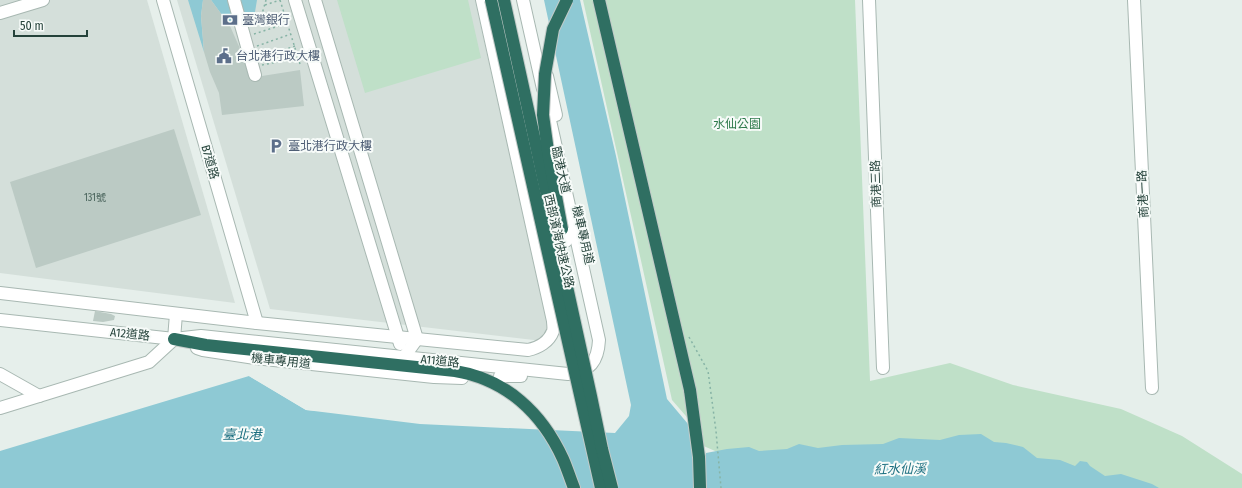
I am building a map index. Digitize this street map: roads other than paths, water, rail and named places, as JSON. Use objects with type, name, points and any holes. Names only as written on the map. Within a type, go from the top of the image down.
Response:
[{"type":"highway","name":"西部濱海快速公路","points":[[491,0],[601,488]]},
{"type":"highway","points":[[495,0],[564,310],[595,488]]},
{"type":"highway","points":[[504,0],[602,449],[613,488]]},
{"type":"highway","name":"西部濱海快速公路","points":[[508,0],[577,313],[613,488]]},
{"type":"highway","points":[[567,0],[553,29],[545,74],[543,115],[549,158],[577,313]]},
{"type":"highway","points":[[599,0],[690,390],[699,457],[700,488]]},
{"type":"highway","points":[[174,339],[206,345],[455,371],[498,380],[536,415],[553,440],[574,488]]},
{"type":"street","points":[[0,13],[43,0]]},
{"type":"street","name":"B7道路","points":[[163,0],[258,323]]},
{"type":"street","points":[[234,0],[251,63]]},
{"type":"street","points":[[295,0],[404,357]]},
{"type":"street","points":[[315,0],[417,339],[404,357]]},
{"type":"street","points":[[482,0],[541,263]]},
{"type":"street","name":"臨港大道","points":[[523,0],[599,340]]},
{"type":"street","name":"機車專用道","points":[[498,380],[513,376],[571,381],[583,380],[592,375],[598,368],[603,360],[606,350],[606,339],[530,0]]},
{"type":"street","name":"商港三路","points":[[869,0],[884,368]]},
{"type":"street","name":"商港一路","points":[[1134,0],[1152,388]]},
{"type":"street","points":[[536,239],[548,246],[566,241],[574,230]]},
{"type":"street","points":[[541,263],[549,253],[568,248],[579,253]]},
{"type":"street","name":"A11道路","points":[[258,323],[528,350],[536,348],[548,338],[553,331],[554,321],[541,263]]},
{"type":"street","points":[[0,293],[258,323]]},
{"type":"street","points":[[0,408],[149,362],[174,339],[176,314]]},
{"type":"street","name":"A12道路","points":[[0,320],[174,339],[201,336],[260,342]]},
{"type":"street","name":"機車專用道","points":[[174,339],[203,350],[255,358],[434,377],[462,378]]},
{"type":"street","name":"A11道路","points":[[260,342],[573,373],[582,372],[590,366],[596,358],[599,340]]},
{"type":"street","points":[[0,374],[38,396]]},
{"type":"water","points":[[188,0],[203,0],[201,16],[204,52]]},
{"type":"water","points":[[211,0],[257,0],[254,18],[243,22],[233,20],[227,22]]},
{"type":"water","points":[[544,0],[580,0],[616,156],[667,399],[688,424],[693,445],[706,455],[706,453],[727,449],[749,447],[759,451],[787,449],[799,444],[818,448],[842,445],[883,444],[899,438],[940,440],[959,435],[981,434],[994,442],[1023,447],[1037,458],[1060,460],[1075,466],[1080,461],[1087,462],[1090,466],[1105,476],[1121,474],[1152,484],[1159,488],[0,488],[0,451],[249,376],[306,410],[420,424],[615,433],[629,416],[631,405]]},
{"type":"place","name":"臺灣銀行","points":[[230,20]]},
{"type":"place","name":"台北港行政大樓","points":[[224,56]]},
{"type":"place","name":"臺北港行政大樓","points":[[276,146]]},
{"type":"park label","name":"水仙公園","points":[[737,124]]},
{"type":"water label","name":"臺北港","points":[[242,434]]},
{"type":"water label","name":"紅水仙溪","points":[[900,469]]}]
